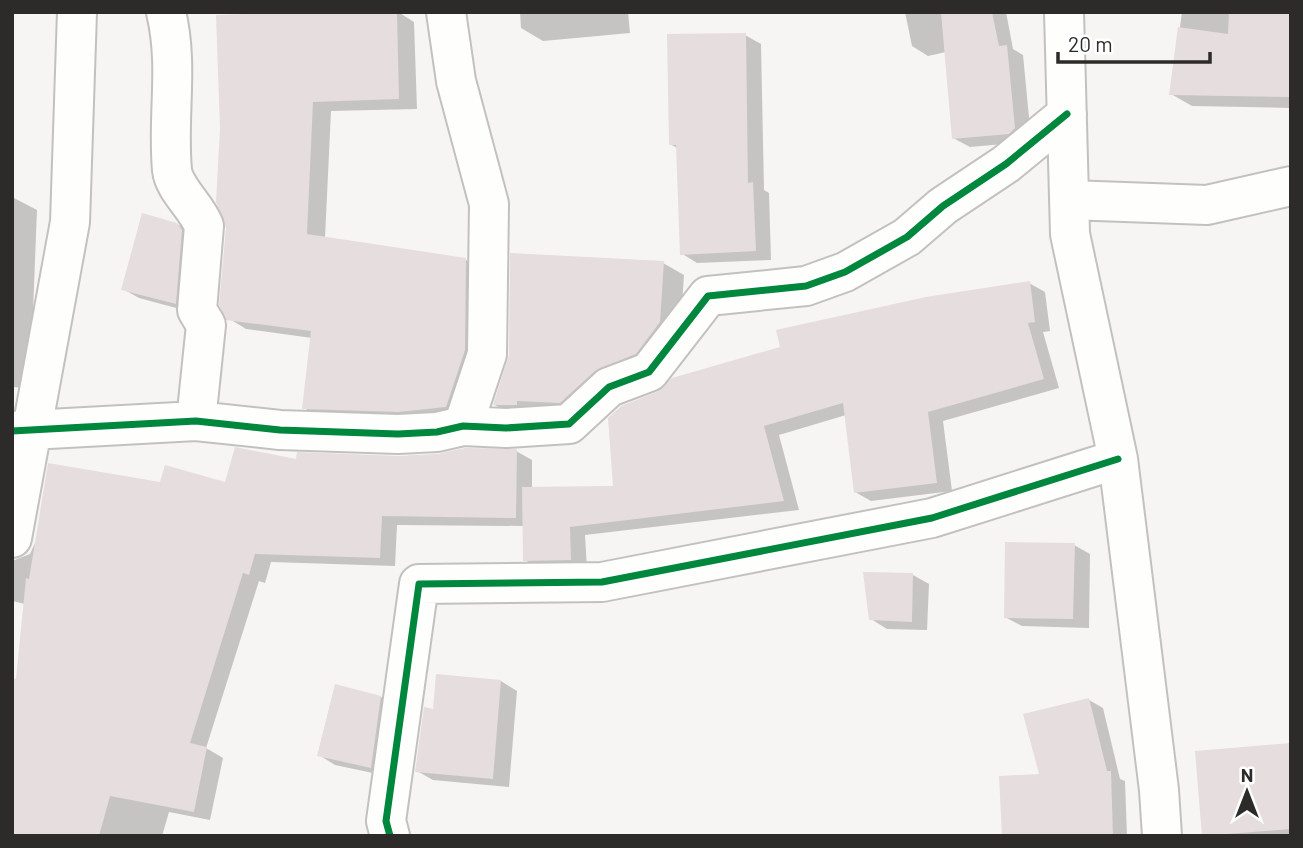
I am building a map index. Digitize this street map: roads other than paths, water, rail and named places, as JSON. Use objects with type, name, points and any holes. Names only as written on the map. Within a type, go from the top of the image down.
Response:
[{"type":"street","points":[[12,538],[21,432],[70,222],[76,12]]},
{"type":"street","points":[[166,12],[174,43],[172,171],[200,214],[204,226],[197,310],[206,325],[196,421]]},
{"type":"street","points":[[446,12],[456,81],[489,204],[487,354],[463,426]]},
{"type":"street","points":[[1064,12],[1070,234],[1118,459],[1159,790],[1162,836]]},
{"type":"street","points":[[21,432],[196,421],[280,430],[398,434],[437,432],[463,426],[506,428],[569,424],[609,387],[649,372],[708,296],[806,286],[845,272],[907,237],[943,206],[1006,164],[1067,114]]},
{"type":"street","points":[[1069,200],[1207,205],[1291,186]]},
{"type":"street","points":[[390,836],[386,821],[419,584],[602,582],[932,518],[1118,459]]}]
